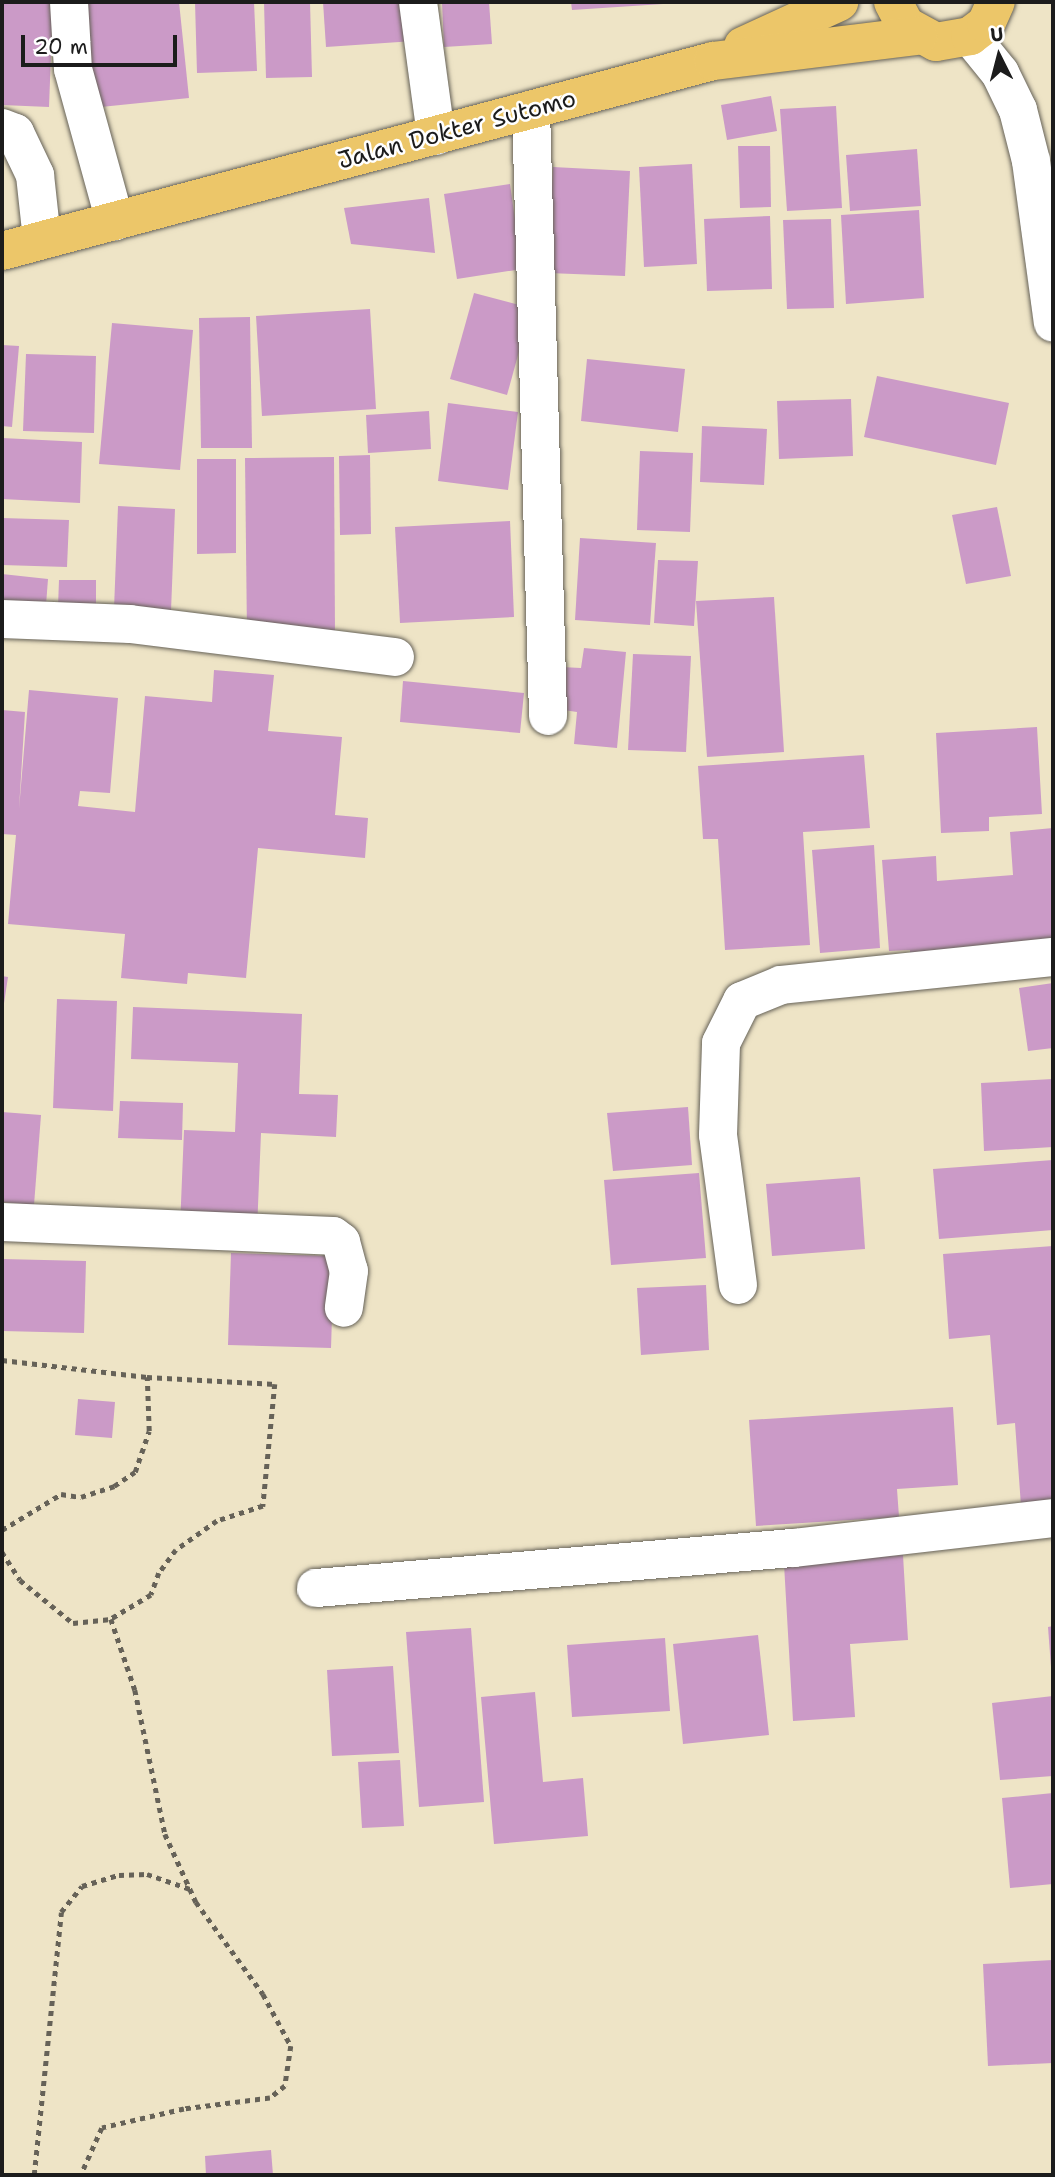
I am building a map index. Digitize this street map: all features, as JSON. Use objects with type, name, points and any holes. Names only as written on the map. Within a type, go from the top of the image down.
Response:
[{"type":"main road","points":[[713,61],[839,2]]},
{"type":"main road","points":[[893,2],[905,25],[919,36]]},
{"type":"main road","points":[[970,36],[986,24],[996,2]]},
{"type":"main road","name":"Jalan Dokter Sutomo","points":[[2,251],[713,61],[919,36],[936,42],[970,36]]},
{"type":"street","points":[[69,2],[73,69],[115,221]]},
{"type":"street","points":[[418,2],[436,136]]},
{"type":"street","points":[[970,36],[1000,73],[1018,110],[1031,161],[1053,323]]},
{"type":"street","points":[[531,110],[548,716]]},
{"type":"street","points":[[2,128],[15,133],[34,175],[42,239]]},
{"type":"street","points":[[2,620],[130,624],[394,657]]},
{"type":"street","points":[[738,1285],[718,1135],[721,1043],[742,1000],[781,985],[1053,957]]},
{"type":"street","points":[[2,1222],[92,1229],[333,1236],[341,1242],[349,1271],[344,1308]]},
{"type":"street","points":[[316,1588],[794,1548],[1053,1518]]},
{"type":"path","points":[[2,1360],[147,1377],[275,1384],[262,1506],[217,1521],[176,1550],[159,1573],[151,1595],[111,1619],[73,1623],[20,1580],[2,1552]]},
{"type":"path","points":[[2,1530],[61,1494],[81,1497],[114,1486],[135,1472],[149,1431],[147,1377]]},
{"type":"path","points":[[81,2175],[102,2128],[184,2109],[270,2098],[285,2086],[291,2046],[263,1994],[191,1890],[165,1834],[135,1690],[111,1619]]},
{"type":"path","points":[[34,2175],[61,1912],[82,1886],[119,1875],[147,1874],[191,1890]]},
{"type":"building","points":[[2,2],[53,2],[49,107],[2,105]]},
{"type":"building","points":[[81,2],[179,2],[189,98],[91,108]]},
{"type":"building","points":[[195,2],[254,2],[257,71],[197,73]]},
{"type":"building","points":[[264,2],[310,2],[312,77],[266,78]]},
{"type":"building","points":[[323,2],[411,2],[414,41],[326,47]]},
{"type":"building","points":[[442,2],[489,2],[492,44],[444,47]]},
{"type":"building","points":[[571,2],[663,2],[663,4],[572,10]]},
{"type":"building","points":[[771,96],[777,131],[727,140],[721,105]]},
{"type":"building","points":[[836,106],[842,208],[787,211],[780,109]]},
{"type":"building","points":[[738,146],[770,146],[771,207],[740,208]]},
{"type":"building","points":[[917,149],[921,206],[850,211],[846,155]]},
{"type":"building","points":[[692,164],[697,264],[644,267],[639,167]]},
{"type":"building","points":[[553,167],[630,171],[625,276],[548,273]]},
{"type":"building","points":[[510,184],[522,269],[457,279],[444,194]]},
{"type":"building","points":[[429,198],[435,253],[351,244],[344,208]]},
{"type":"building","points":[[919,210],[924,298],[846,304],[841,215]]},
{"type":"building","points":[[770,216],[772,289],[707,291],[704,219]]},
{"type":"building","points":[[831,219],[834,308],[787,309],[783,220]]},
{"type":"building","points":[[474,293],[531,308],[507,395],[450,379]]},
{"type":"building","points":[[370,309],[376,409],[262,416],[256,316]]},
{"type":"building","points":[[250,317],[252,448],[201,448],[199,318]]},
{"type":"building","points":[[112,323],[193,330],[180,470],[99,464]]},
{"type":"building","points":[[2,345],[19,346],[12,427],[2,426]]},
{"type":"building","points":[[26,354],[96,356],[94,433],[23,431]]},
{"type":"building","points":[[587,359],[685,369],[678,432],[581,421]]},
{"type":"building","points":[[877,376],[1009,403],[996,465],[864,437]]},
{"type":"building","points":[[851,399],[853,456],[779,459],[777,401]]},
{"type":"building","points":[[448,403],[518,412],[508,490],[438,481]]},
{"type":"building","points":[[429,411],[431,449],[368,453],[366,415]]},
{"type":"building","points":[[702,426],[767,429],[764,485],[700,482]]},
{"type":"building","points":[[2,438],[82,442],[80,503],[2,499]]},
{"type":"building","points":[[640,451],[693,453],[690,532],[637,530]]},
{"type":"building","points":[[370,455],[371,534],[340,535],[339,456]]},
{"type":"building","points":[[334,457],[335,633],[247,634],[245,458]]},
{"type":"building","points":[[197,459],[236,459],[236,553],[197,554]]},
{"type":"building","points":[[118,506],[175,509],[171,611],[114,609]]},
{"type":"building","points":[[997,507],[1011,576],[966,584],[952,515]]},
{"type":"building","points":[[2,518],[69,520],[67,567],[2,565]]},
{"type":"building","points":[[510,521],[514,617],[400,623],[395,527]]},
{"type":"building","points":[[580,538],[656,543],[650,625],[575,620]]},
{"type":"building","points":[[658,560],[698,561],[694,626],[654,623]]},
{"type":"building","points":[[2,574],[48,579],[45,618],[2,614]]},
{"type":"building","points":[[59,580],[96,580],[96,607],[58,607]]},
{"type":"building","points":[[774,597],[784,752],[707,757],[696,601]]},
{"type":"building","points":[[584,648],[626,652],[617,748],[574,744],[577,712],[557,709],[561,667],[581,668]]},
{"type":"building","points":[[633,654],[691,656],[686,752],[628,750]]},
{"type":"building","points":[[214,670],[274,675],[268,731],[342,737],[335,815],[368,818],[365,858],[258,848],[246,978],[188,973],[187,984],[121,978],[125,934],[8,924],[16,835],[2,834],[2,710],[25,712],[19,809],[29,690],[118,698],[110,793],[80,791],[78,806],[135,812],[145,696],[212,702]]},
{"type":"building","points":[[403,681],[524,693],[520,733],[400,722]]},
{"type":"building","points":[[1037,727],[1042,814],[989,817],[989,831],[941,833],[936,733]]},
{"type":"building","points":[[864,755],[870,828],[803,832],[810,945],[725,950],[718,839],[703,839],[698,766]]},
{"type":"building","points":[[1053,828],[1053,949],[910,960],[910,950],[889,951],[882,860],[936,856],[937,881],[1013,875],[1010,832]]},
{"type":"building","points":[[874,845],[880,948],[820,953],[812,850]]},
{"type":"building","points":[[2,976],[8,977],[3,1010],[2,1010]]},
{"type":"building","points":[[1053,983],[1053,1048],[1028,1051],[1019,988]]},
{"type":"building","points":[[57,999],[117,1001],[113,1111],[53,1108]]},
{"type":"building","points":[[133,1007],[302,1014],[299,1094],[338,1095],[336,1137],[261,1133],[257,1230],[180,1227],[184,1130],[235,1132],[238,1063],[131,1059]]},
{"type":"building","points":[[1053,1079],[1053,1147],[984,1151],[981,1083]]},
{"type":"building","points":[[120,1101],[183,1103],[182,1140],[118,1138]]},
{"type":"building","points":[[688,1107],[692,1165],[613,1171],[607,1113]]},
{"type":"building","points":[[2,1112],[41,1115],[34,1205],[2,1202]]},
{"type":"building","points":[[1053,1160],[1053,1230],[939,1239],[933,1169]]},
{"type":"building","points":[[699,1173],[706,1258],[611,1265],[604,1180]]},
{"type":"building","points":[[860,1177],[865,1249],[772,1256],[766,1184]]},
{"type":"building","points":[[1053,1246],[1053,1503],[1021,1506],[1015,1423],[997,1425],[990,1335],[949,1339],[943,1254]]},
{"type":"building","points":[[231,1253],[334,1256],[331,1348],[228,1345]]},
{"type":"building","points":[[2,1259],[86,1261],[84,1333],[2,1331]]},
{"type":"building","points":[[706,1285],[709,1350],[641,1355],[637,1288]]},
{"type":"building","points":[[78,1399],[115,1402],[112,1438],[75,1435]]},
{"type":"building","points":[[953,1407],[958,1485],[897,1489],[899,1517],[756,1526],[749,1420]]},
{"type":"building","points":[[903,1555],[908,1640],[850,1644],[855,1717],[793,1721],[784,1564]]},
{"type":"building","points":[[1053,1626],[1053,1666],[1051,1667],[1048,1627]]},
{"type":"building","points":[[471,1628],[484,1802],[419,1807],[406,1632]]},
{"type":"building","points":[[758,1635],[769,1735],[683,1744],[673,1644]]},
{"type":"building","points":[[665,1638],[670,1711],[572,1717],[567,1645]]},
{"type":"building","points":[[393,1666],[399,1753],[332,1756],[327,1670]]},
{"type":"building","points":[[535,1692],[543,1782],[583,1778],[588,1836],[494,1844],[481,1697]]},
{"type":"building","points":[[1053,1696],[1053,1776],[1000,1780],[992,1703]]},
{"type":"building","points":[[400,1760],[404,1826],[362,1828],[358,1762]]},
{"type":"building","points":[[1053,1793],[1053,1884],[1010,1888],[1002,1798]]},
{"type":"building","points":[[1053,1960],[1053,2063],[988,2066],[983,1964]]},
{"type":"building","points":[[271,2150],[273,2175],[206,2175],[205,2156]]}]
